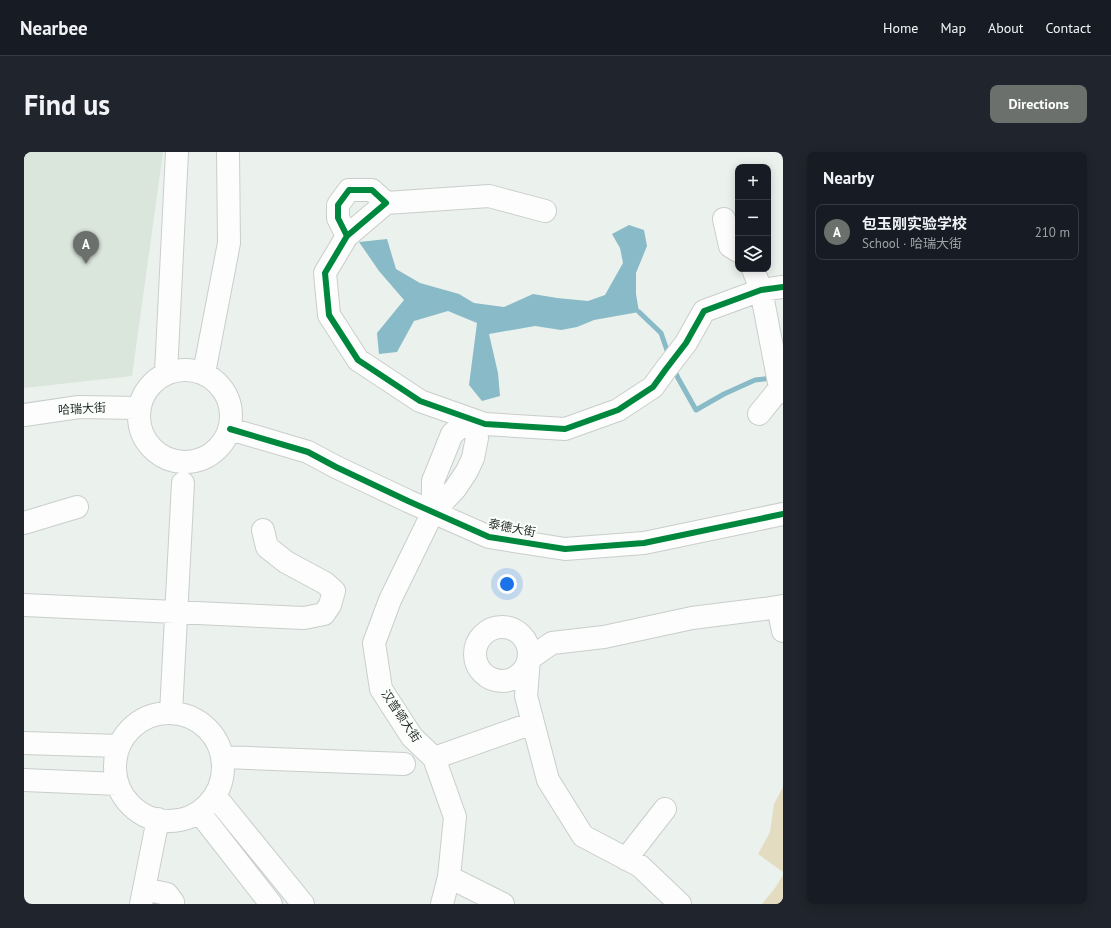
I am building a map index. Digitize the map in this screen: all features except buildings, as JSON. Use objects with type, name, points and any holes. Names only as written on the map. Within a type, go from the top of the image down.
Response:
[{"type":"street","points":[[166,373],[177,152]]},
{"type":"street","points":[[204,373],[229,242],[228,152]]},
{"type":"street","points":[[347,236],[338,218],[338,205],[349,190],[372,190],[386,204]]},
{"type":"street","points":[[545,211],[489,196],[386,204],[347,236],[325,273],[329,315],[358,360],[420,401],[485,424],[565,430],[618,410],[653,387],[686,343],[704,311],[761,290],[783,287]]},
{"type":"street","points":[[724,219],[730,246],[735,250]]},
{"type":"street","points":[[754,272],[761,290],[781,390],[759,414]]},
{"type":"street","points":[[179,370],[191,370],[204,373],[221,386],[228,398],[232,410],[230,429],[224,442],[220,447],[206,457],[194,461],[182,462],[164,457],[151,447],[144,436],[140,425],[139,408],[146,391],[154,381],[166,373],[179,370]]},
{"type":"street","name":"哈瑞大街","points":[[24,415],[79,407],[139,408]]},
{"type":"street","points":[[433,512],[455,489],[474,458],[477,438],[470,419]]},
{"type":"street","points":[[433,512],[433,481],[452,434],[470,419]]},
{"type":"street","name":"泰德大街","points":[[230,429],[308,452],[336,467],[489,537],[565,549],[644,543],[783,514]]},
{"type":"street","points":[[171,713],[175,612],[183,483]]},
{"type":"street","points":[[24,523],[77,507]]},
{"type":"street","name":"汉普顿大街","points":[[433,512],[390,600],[374,643],[381,689],[412,737],[434,758],[455,817],[449,877],[442,904]]},
{"type":"street","points":[[24,605],[304,618],[324,614],[330,605],[334,591],[325,582],[286,562],[267,547],[263,530]]},
{"type":"street","points":[[680,904],[640,866],[583,836],[548,780],[526,696],[529,659],[552,643],[604,637],[692,618],[780,606],[783,631]]},
{"type":"street","points":[[171,713],[189,716],[205,726],[216,740],[223,757],[224,771],[221,784],[215,796],[208,805],[199,812],[186,818],[172,821],[145,815],[133,807],[124,796],[118,784],[116,772],[116,759],[119,746],[127,732],[140,722],[154,715],[171,713]]},
{"type":"street","points":[[434,758],[533,723]]},
{"type":"street","points":[[24,743],[119,746]]},
{"type":"street","points":[[223,757],[404,764]]},
{"type":"street","points":[[24,780],[118,784]]},
{"type":"street","points":[[215,796],[303,904]]},
{"type":"street","points":[[626,859],[665,808]]},
{"type":"street","points":[[199,812],[271,904]]},
{"type":"street","points":[[158,819],[142,897],[167,894],[173,902],[172,904]]},
{"type":"street","points":[[449,877],[503,904]]},
{"type":"path","points":[[779,904],[783,903]]},
{"type":"shaded area","points":[[24,152],[163,152],[132,376],[24,388]]},
{"type":"shaded area","points":[[783,787],[783,872],[758,854],[770,832],[774,804]]},
{"type":"shaded area","points":[[783,875],[783,904],[762,904],[775,888]]},
{"type":"water","points":[[629,225],[644,230],[647,246],[636,273],[636,294],[639,312],[594,320],[577,327],[561,330],[535,326],[489,334],[498,373],[500,396],[482,401],[469,385],[477,323],[448,311],[414,321],[397,352],[379,354],[377,333],[404,300],[379,271],[359,242],[387,239],[396,269],[420,283],[459,294],[474,303],[504,307],[533,294],[588,301],[605,295],[623,263],[620,248],[612,234]]},
{"type":"waterway","points":[[639,312],[661,333],[669,356]]},
{"type":"waterway","points":[[674,369],[696,410],[724,394],[755,380],[772,378]]},
{"type":"cycle path","points":[[347,236],[338,218],[338,205],[349,190],[372,190],[386,203],[347,236],[325,273],[329,315],[358,360],[420,401],[485,424],[565,429],[618,410],[653,387],[686,343],[704,311],[761,290],[783,287]]},
{"type":"cycle path","points":[[230,429],[308,452],[408,501],[489,537],[565,549],[644,543],[783,514]]},
{"type":"place","name":"包玉刚实验学校","points":[[86,264]]}]
